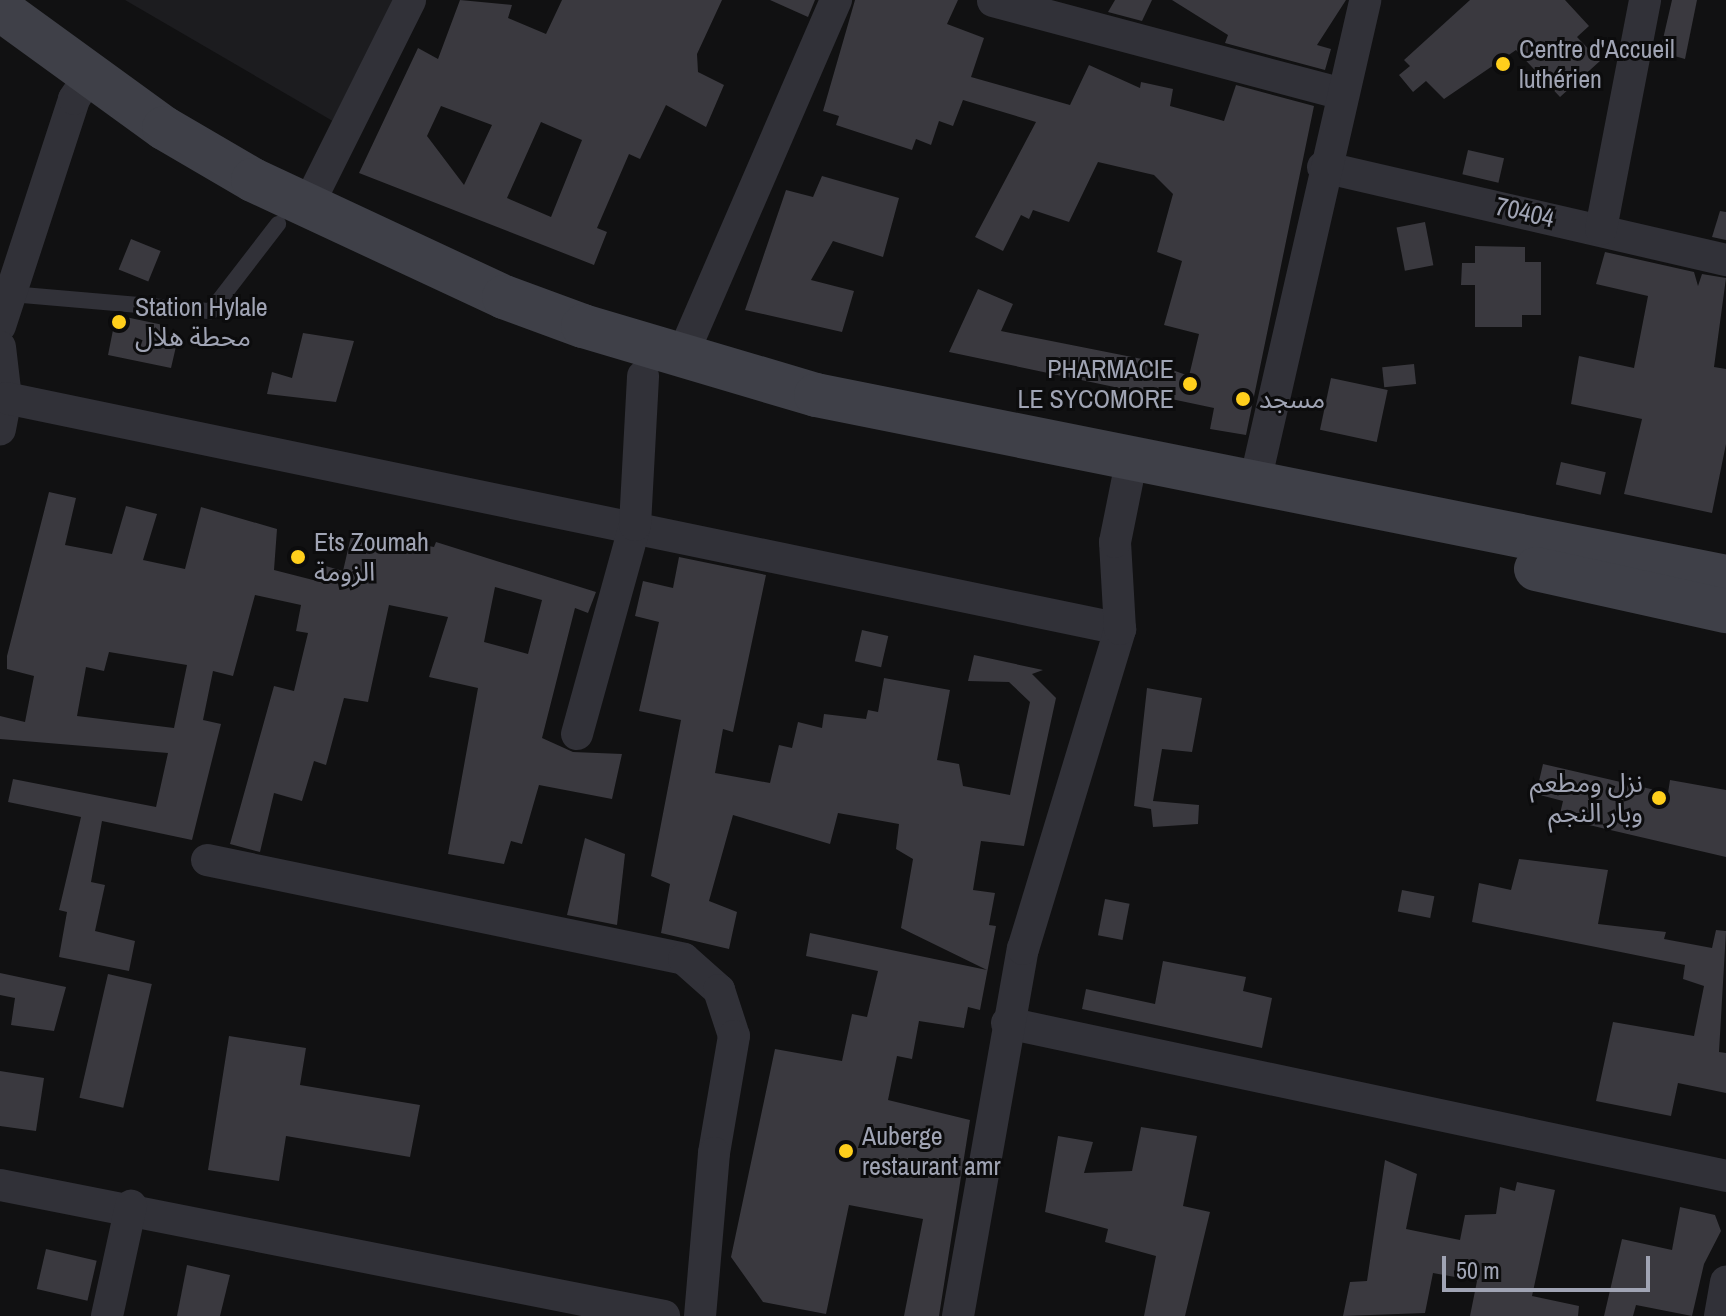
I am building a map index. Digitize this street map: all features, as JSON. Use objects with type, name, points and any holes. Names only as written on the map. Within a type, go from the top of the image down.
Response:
[{"type":"main road","points":[[0,9],[82,88]]},
{"type":"main road","points":[[0,49],[164,128],[292,215],[490,319],[643,376],[808,423],[1129,473],[1255,482],[1726,577]]},
{"type":"main road","points":[[292,215],[504,297],[682,356],[816,395],[1129,473],[1726,611]]},
{"type":"street","points":[[292,215],[410,0]]},
{"type":"street","points":[[682,356],[836,0]]},
{"type":"street","points":[[1255,482],[1323,167],[1365,0]]},
{"type":"street","points":[[1601,229],[1645,0]]},
{"type":"street","points":[[993,1],[1342,94]]},
{"type":"street","points":[[0,326],[5,295],[82,88]]},
{"type":"street","name":"70404","points":[[1323,167],[1726,260]]},
{"type":"street","points":[[0,347],[6,398],[0,429]]},
{"type":"street","points":[[577,734],[635,525],[643,376]]},
{"type":"street","points":[[6,398],[635,525],[1120,629]]},
{"type":"street","points":[[958,1316],[1007,1023],[1023,949],[1120,629],[1115,542],[1129,473]]},
{"type":"street","points":[[207,860],[684,959],[719,990],[734,1036],[714,1153],[700,1316]]},
{"type":"street","points":[[1007,1023],[1726,1176]]},
{"type":"street","points":[[0,1185],[131,1206],[664,1316]]},
{"type":"street","points":[[107,1316],[131,1206]]},
{"type":"street","points":[[1720,1316],[1726,1282]]},
{"type":"lane","points":[[5,295],[211,311],[292,215]]},
{"type":"shaded area","points":[[125,0],[404,0],[343,127]]},
{"type":"building","points":[[460,0],[512,5],[508,18],[546,34],[562,0],[722,0],[697,54],[698,72],[724,85],[706,127],[666,105],[640,159],[629,154],[597,228],[607,232],[594,265],[359,173],[418,48],[438,59]],"holes":[[[441,106],[492,125],[464,185],[427,136]],[[541,122],[582,140],[551,217],[507,198]]]},
{"type":"building","points":[[770,0],[815,0],[808,17]]},
{"type":"building","points":[[855,0],[958,0],[947,24],[984,38],[971,77],[1070,105],[1089,65],[1140,88],[1141,82],[1173,89],[1170,106],[1224,121],[1236,85],[1314,106],[1246,435],[1210,429],[1214,408],[949,352],[978,289],[1013,304],[1001,331],[1142,359],[1189,376],[1199,334],[1164,325],[1182,261],[1157,252],[1173,194],[1154,175],[1098,162],[1069,222],[1033,210],[1029,219],[1021,215],[1003,251],[975,237],[1036,122],[963,100],[953,126],[939,121],[931,145],[916,139],[912,150],[836,125],[839,116],[823,111]]},
{"type":"building","points":[[1115,0],[1152,0],[1142,21],[1108,12]]},
{"type":"building","points":[[1172,0],[1346,0],[1317,45],[1331,49],[1325,70],[1225,43],[1228,35]]},
{"type":"building","points":[[1470,0],[1565,0],[1589,26],[1577,37],[1600,61],[1560,97],[1516,50],[1444,99],[1426,81],[1413,92],[1399,75],[1410,66],[1404,60]]},
{"type":"building","points":[[1672,0],[1697,0],[1685,59],[1660,52]]},
{"type":"building","points":[[1468,150],[1504,158],[1498,183],[1462,174]]},
{"type":"building","points":[[822,176],[899,198],[883,257],[833,241],[811,280],[854,291],[842,332],[745,310],[786,190],[813,197]]},
{"type":"building","points":[[1720,211],[1726,212],[1726,240],[1712,237]]},
{"type":"building","points":[[1425,222],[1433,265],[1405,271],[1397,228]]},
{"type":"building","points":[[131,239],[161,251],[148,282],[119,270]]},
{"type":"building","points":[[1475,246],[1525,247],[1525,262],[1541,262],[1541,315],[1522,315],[1522,327],[1475,327],[1475,285],[1461,285],[1462,263],[1475,263]]},
{"type":"building","points":[[1605,252],[1694,272],[1698,286],[1702,274],[1726,278],[1714,367],[1726,369],[1726,444],[1712,513],[1624,494],[1642,419],[1571,404],[1579,356],[1634,368],[1648,296],[1596,284]]},
{"type":"building","points":[[116,315],[168,326],[166,335],[178,338],[171,368],[108,355]]},
{"type":"building","points":[[303,333],[354,341],[336,402],[267,394],[272,372],[292,378]]},
{"type":"building","points":[[1414,364],[1416,384],[1384,387],[1382,367]]},
{"type":"building","points":[[1331,378],[1388,390],[1377,442],[1320,430]]},
{"type":"building","points":[[1561,462],[1606,472],[1601,495],[1556,484]]},
{"type":"building","points":[[49,492],[76,498],[65,545],[112,554],[126,506],[157,514],[143,560],[185,569],[201,507],[277,529],[274,570],[317,581],[322,565],[343,571],[352,532],[434,547],[436,542],[596,592],[588,613],[575,608],[542,738],[573,752],[622,754],[612,799],[539,785],[522,844],[511,841],[504,864],[448,854],[478,688],[429,677],[448,617],[389,605],[368,702],[344,698],[326,765],[314,761],[302,801],[274,793],[260,852],[230,844],[274,686],[294,691],[308,633],[296,631],[301,605],[255,595],[233,676],[213,671],[203,720],[221,724],[192,840],[102,821],[91,882],[105,885],[95,931],[135,941],[129,971],[59,957],[67,912],[59,910],[81,817],[8,802],[13,779],[156,807],[168,753],[0,739],[0,716],[25,722],[34,676],[7,669],[7,656]],"holes":[[[495,587],[542,600],[528,654],[484,642]],[[109,652],[187,665],[174,728],[77,716],[86,667],[104,671]]]},
{"type":"building","points":[[679,557],[766,575],[733,732],[723,729],[715,773],[770,783],[779,745],[792,748],[798,722],[822,728],[824,714],[866,719],[868,710],[878,712],[884,678],[950,690],[937,760],[959,764],[963,786],[1010,795],[1030,702],[1009,682],[968,681],[974,655],[1043,670],[1032,674],[1056,698],[1024,846],[981,841],[973,890],[995,893],[989,925],[996,926],[980,1010],[968,1007],[964,1028],[919,1021],[912,1059],[897,1056],[888,1100],[970,1120],[939,1316],[904,1316],[923,1219],[849,1205],[826,1314],[763,1302],[731,1257],[775,1049],[842,1061],[852,1014],[867,1017],[878,971],[806,956],[810,933],[987,970],[901,928],[913,859],[896,849],[899,824],[838,813],[830,844],[733,815],[709,901],[737,912],[729,949],[661,933],[670,884],[651,876],[681,720],[639,711],[659,622],[635,616],[643,581],[673,588]]},
{"type":"building","points":[[862,630],[888,636],[881,667],[855,661]]},
{"type":"building","points":[[1147,688],[1202,698],[1192,752],[1162,749],[1153,801],[1199,805],[1198,824],[1153,827],[1151,809],[1134,806]]},
{"type":"building","points":[[1543,764],[1668,793],[1670,780],[1726,790],[1726,857],[1559,818],[1563,801],[1536,794]]},
{"type":"building","points":[[585,838],[625,854],[617,925],[567,915]]},
{"type":"building","points":[[1519,859],[1608,870],[1598,924],[1666,932],[1664,939],[1712,948],[1716,930],[1726,931],[1719,1052],[1726,1053],[1726,1093],[1678,1083],[1671,1116],[1596,1101],[1613,1022],[1694,1036],[1704,986],[1683,979],[1685,965],[1472,922],[1479,883],[1511,890]]},
{"type":"building","points":[[1402,890],[1434,896],[1430,918],[1398,912]]},
{"type":"building","points":[[1105,899],[1130,904],[1122,940],[1098,935]]},
{"type":"building","points":[[1163,961],[1246,977],[1243,991],[1272,998],[1262,1048],[1082,1009],[1086,989],[1155,1004]]},
{"type":"building","points":[[0,973],[66,987],[54,1031],[11,1025],[15,998],[0,995]]},
{"type":"building","points":[[108,974],[152,984],[123,1108],[79,1098]]},
{"type":"building","points":[[229,1036],[306,1048],[300,1085],[420,1105],[410,1157],[286,1136],[279,1181],[208,1170]]},
{"type":"building","points":[[0,1071],[44,1078],[36,1131],[0,1126]]},
{"type":"building","points":[[1141,1127],[1197,1136],[1183,1206],[1210,1212],[1185,1316],[1144,1316],[1156,1256],[1105,1242],[1108,1229],[1045,1212],[1058,1136],[1093,1142],[1084,1173],[1132,1171]]},
{"type":"building","points":[[1385,1160],[1417,1174],[1406,1229],[1460,1240],[1465,1215],[1496,1214],[1500,1187],[1515,1191],[1517,1182],[1555,1190],[1532,1296],[1579,1306],[1578,1316],[1470,1316],[1477,1281],[1433,1273],[1425,1313],[1343,1316],[1350,1282],[1367,1281]]},
{"type":"building","points":[[1680,1207],[1715,1215],[1721,1231],[1704,1264],[1692,1316],[1636,1305],[1633,1316],[1604,1316],[1622,1239],[1672,1250]]},
{"type":"building","points":[[46,1249],[97,1261],[87,1301],[37,1289]]},
{"type":"building","points":[[187,1265],[230,1275],[220,1316],[177,1316]]},
{"type":"place","name":"Centre d'Accueil luthérien","points":[[1503,64]]},
{"type":"place","name":"Station Hylale محطة هلال","points":[[119,322]]},
{"type":"place","name":"PHARMACIE LE SYCOMORE","points":[[1190,384]]},
{"type":"place","name":"مسجد","points":[[1243,399]]},
{"type":"place","name":"Ets Zoumah الزومة","points":[[298,557]]},
{"type":"place","name":"نزل ومطعم وبار النجم","points":[[1659,798]]},
{"type":"place","name":"Auberge restaurant amr","points":[[846,1151]]}]
